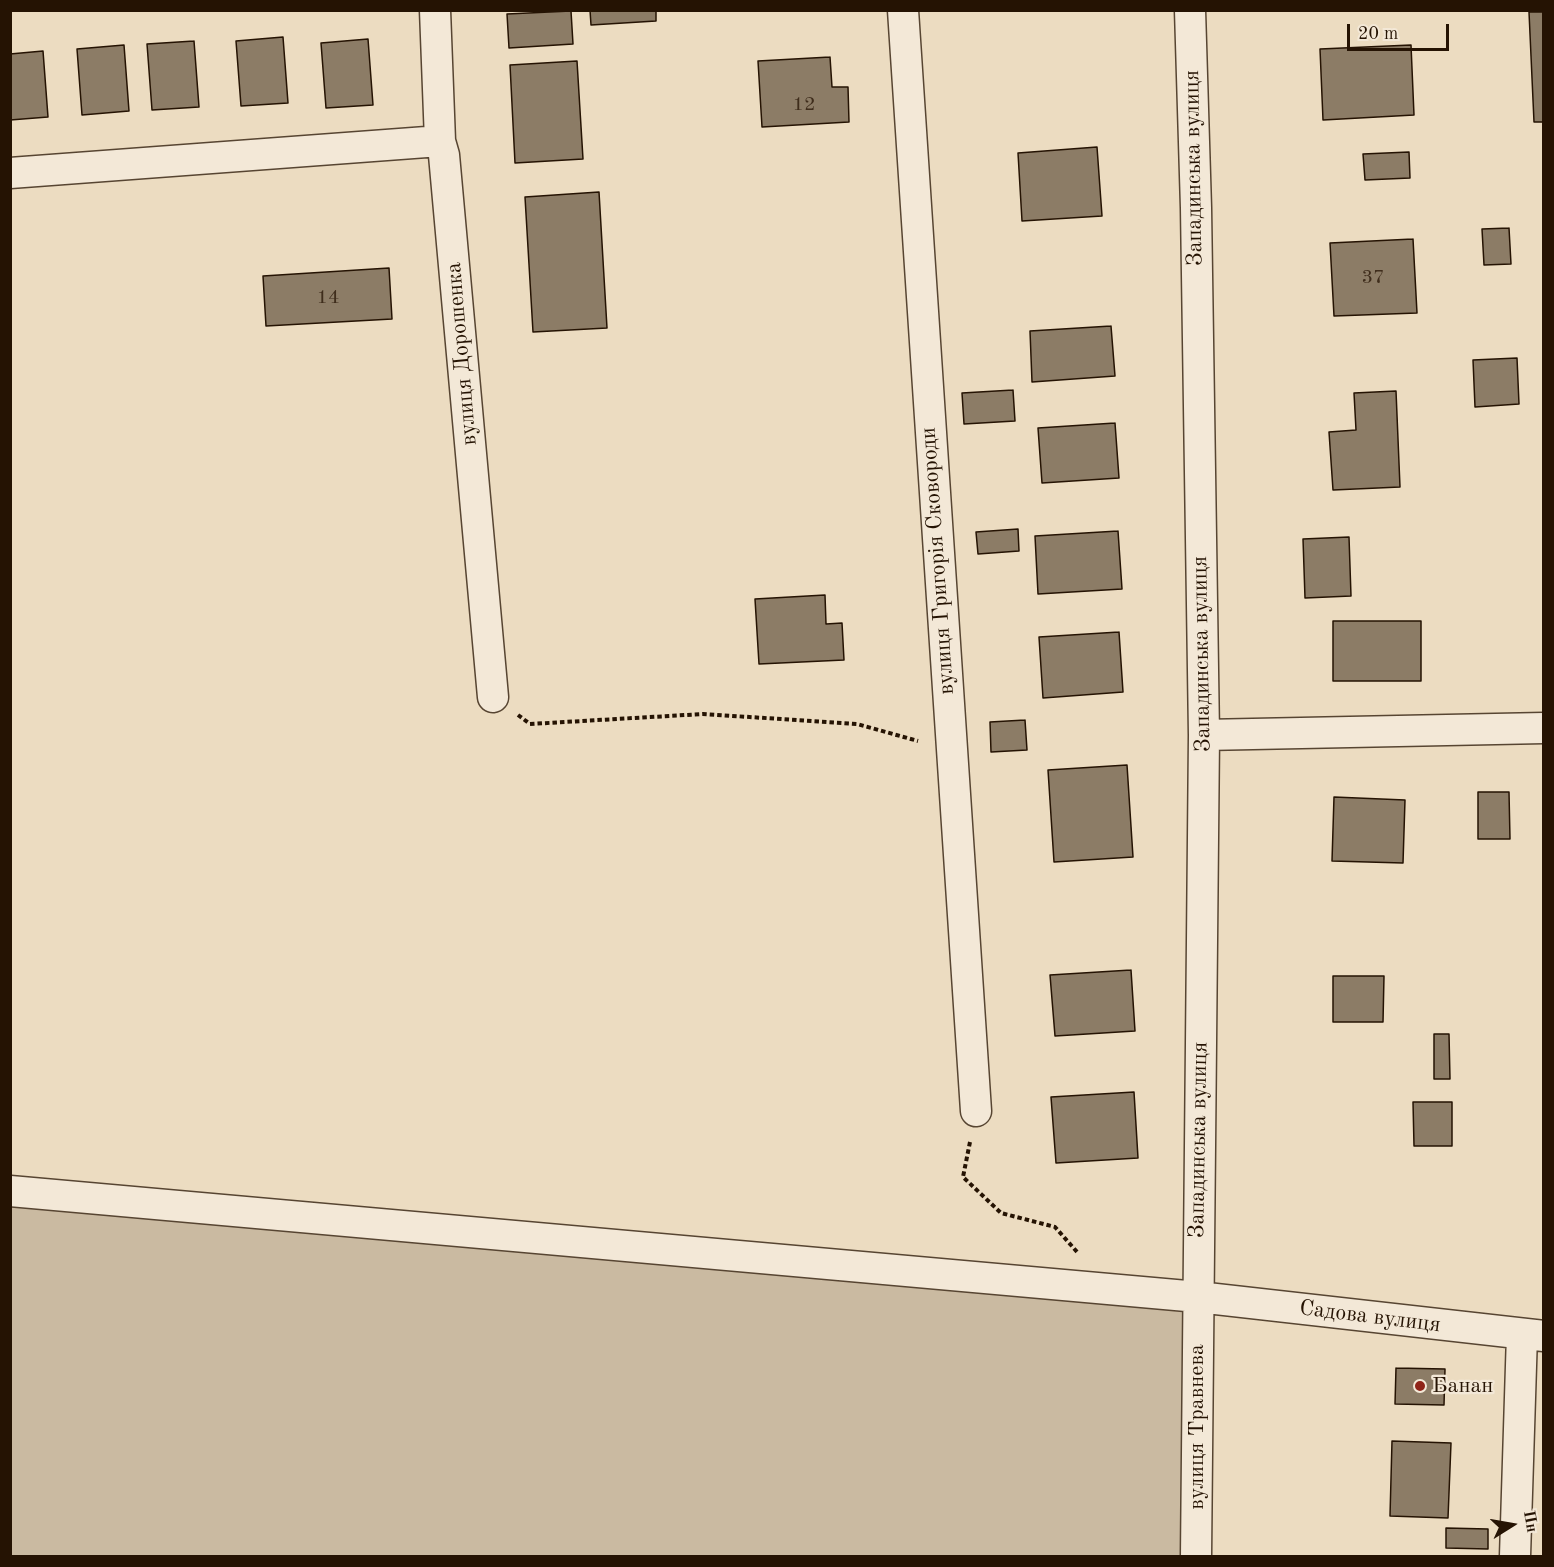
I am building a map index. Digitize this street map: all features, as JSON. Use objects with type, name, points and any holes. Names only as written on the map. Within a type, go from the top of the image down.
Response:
[{"type":"street","name":"вулиця Дорошенка","points":[[435,10],[440,141],[444,155],[493,697]]},
{"type":"street","name":"вулиця Григорія Сковороди","points":[[903,10],[976,1111]]},
{"type":"street","name":"Западинська вулиця","points":[[1190,10],[1196,208],[1204,735],[1197,1297]]},
{"type":"street","points":[[10,173],[440,141]]},
{"type":"street","points":[[1204,735],[1544,728]]},
{"type":"street","name":"Садова вулиця","points":[[10,1191],[1197,1297],[1533,1335]]},
{"type":"street","name":"вулиця Травнева","points":[[1196,1557],[1197,1297]]},
{"type":"street","points":[[1515,1557],[1533,1335]]},
{"type":"path","points":[[493,697],[530,724],[703,714],[857,724],[951,749]]},
{"type":"path","points":[[976,1111],[963,1177],[1001,1213],[1055,1227],[1079,1254]]},
{"type":"shaded area","points":[[10,1192],[1198,1297],[1196,1556],[11,1556]]},
{"type":"building","points":[[590,10],[656,10],[656,21],[591,25]]},
{"type":"building","points":[[571,11],[573,44],[509,48],[507,14]]},
{"type":"building","points":[[1529,12],[1544,12],[1544,122],[1534,122]]},
{"type":"building","points":[[283,37],[288,103],[241,106],[236,41]]},
{"type":"building","points":[[368,39],[373,105],[326,108],[321,43]]},
{"type":"building","points":[[194,41],[199,107],[152,110],[147,44]]},
{"type":"building","points":[[124,45],[129,111],[82,115],[77,49]]},
{"type":"building","points":[[1411,45],[1414,115],[1323,120],[1320,49]]},
{"type":"building","points":[[43,51],[48,117],[10,120],[10,54]]},
{"type":"building","points":[[830,57],[832,87],[848,87],[849,122],[762,127],[758,61]]},
{"type":"building","points":[[577,61],[583,159],[515,163],[510,65]]},
{"type":"building","points":[[1097,147],[1102,216],[1022,221],[1018,153]]},
{"type":"building","points":[[1409,152],[1410,178],[1365,180],[1363,154]]},
{"type":"building","points":[[599,192],[607,328],[533,332],[525,197]]},
{"type":"building","points":[[1509,228],[1511,264],[1484,265],[1482,229]]},
{"type":"building","points":[[1413,239],[1417,313],[1334,316],[1330,243]]},
{"type":"building","points":[[389,268],[392,319],[266,326],[263,276]]},
{"type":"building","points":[[1111,326],[1115,376],[1032,382],[1030,331]]},
{"type":"building","points":[[1517,358],[1519,404],[1475,407],[1473,360]]},
{"type":"building","points":[[1013,390],[1015,421],[964,424],[962,393]]},
{"type":"building","points":[[1396,391],[1400,487],[1333,490],[1329,432],[1356,430],[1354,393]]},
{"type":"building","points":[[1115,423],[1119,478],[1042,483],[1038,428]]},
{"type":"building","points":[[1018,529],[1019,551],[978,554],[976,532]]},
{"type":"building","points":[[1118,531],[1122,589],[1038,594],[1035,536]]},
{"type":"building","points":[[1349,537],[1351,596],[1305,598],[1303,539]]},
{"type":"building","points":[[825,595],[826,624],[842,623],[844,660],[759,664],[755,599]]},
{"type":"building","points":[[1333,621],[1421,621],[1421,681],[1333,681]]},
{"type":"building","points":[[1119,632],[1123,692],[1043,698],[1039,637]]},
{"type":"building","points":[[1025,720],[1027,750],[991,752],[990,722]]},
{"type":"building","points":[[1127,765],[1133,857],[1054,862],[1048,770]]},
{"type":"building","points":[[1478,792],[1509,792],[1510,839],[1478,839]]},
{"type":"building","points":[[1334,797],[1405,800],[1403,863],[1332,861]]},
{"type":"building","points":[[1131,970],[1135,1031],[1055,1036],[1050,975]]},
{"type":"building","points":[[1333,976],[1384,976],[1383,1022],[1333,1022]]},
{"type":"building","points":[[1434,1034],[1449,1034],[1450,1079],[1434,1079]]},
{"type":"building","points":[[1134,1092],[1138,1158],[1056,1163],[1051,1097]]},
{"type":"building","points":[[1413,1102],[1452,1102],[1452,1146],[1414,1146]]},
{"type":"building","name":"Банан","points":[[1396,1368],[1445,1369],[1444,1405],[1395,1404]]},
{"type":"building","points":[[1392,1441],[1451,1443],[1448,1518],[1390,1516]]},
{"type":"building","points":[[1446,1528],[1488,1529],[1488,1549],[1446,1548]]},
{"type":"place","name":"Банан","points":[[1420,1386]]}]
